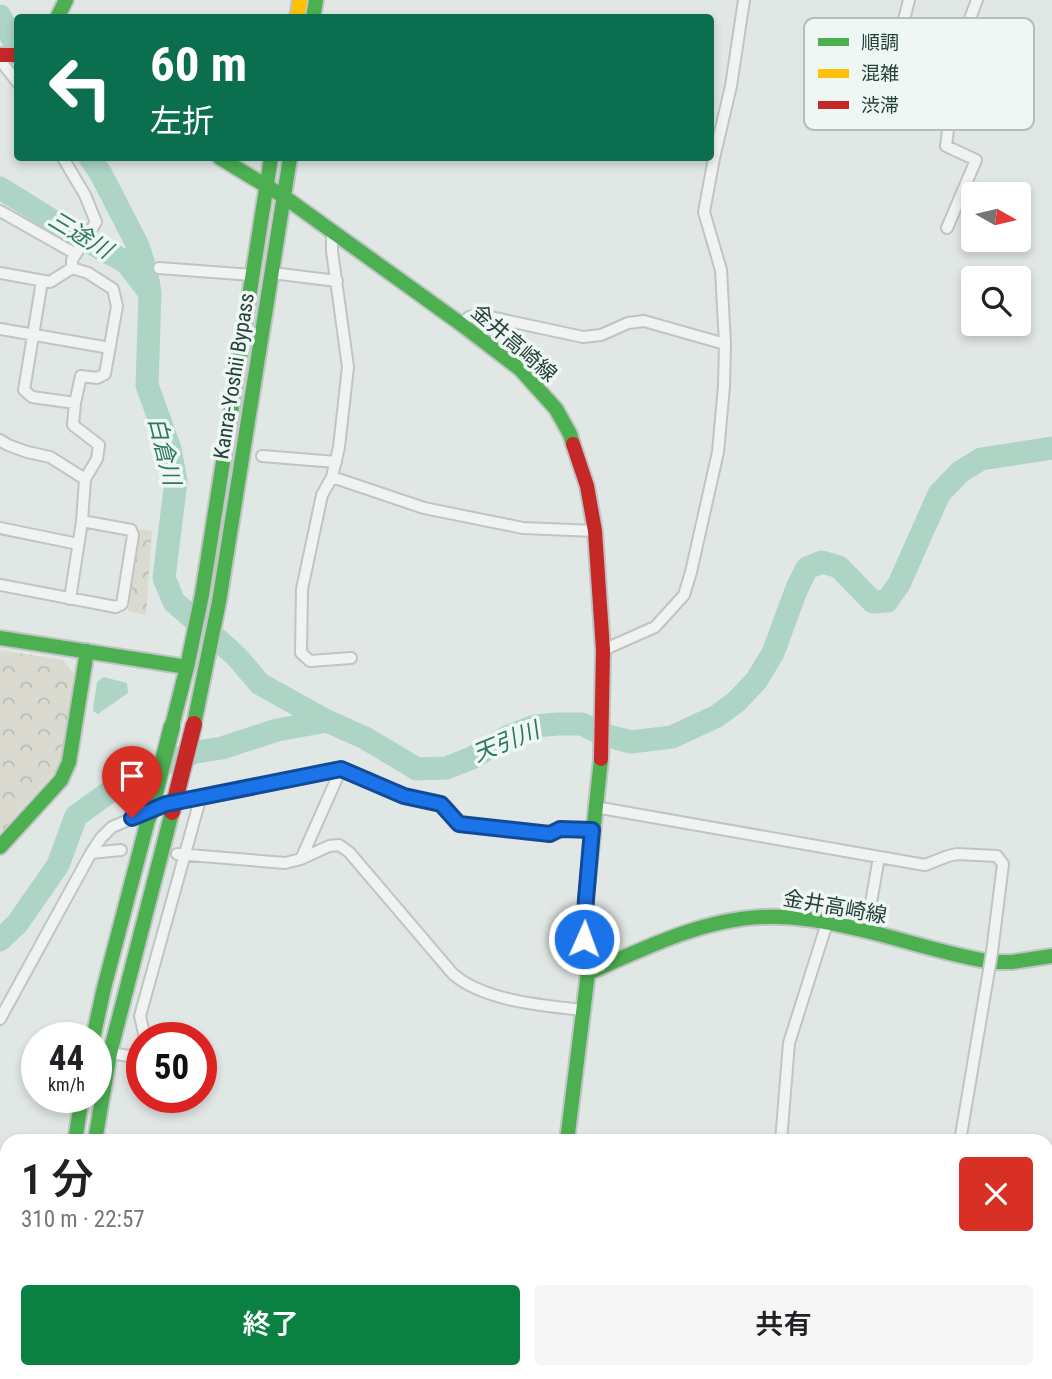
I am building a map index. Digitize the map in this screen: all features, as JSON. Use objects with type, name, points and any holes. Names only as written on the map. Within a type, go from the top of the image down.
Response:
[{"type":"main road","name":"金井高崎線","points":[[225,161],[283,196],[461,324],[520,369],[556,408],[578,454],[595,531],[603,650],[602,752],[595,807]]},
{"type":"main road","name":"Kanra-Yoshii Bypass","points":[[187,667],[202,595],[270,161]]},
{"type":"main road","name":"Kanra-Yoshii Bypass","points":[[112,1045],[194,724],[209,654],[289,161]]},
{"type":"main road","points":[[0,638],[187,667],[97,1022]]},
{"type":"main road","points":[[0,847],[61,780],[69,762],[87,652]]},
{"type":"main road","points":[[568,1134],[588,973],[584,960],[586,899],[595,807]]},
{"type":"main road","name":"金井高崎線","points":[[588,973],[653,944],[727,922],[765,917],[827,923],[999,963],[1052,956]]},
{"type":"main road","points":[[76,1134],[79,1113]]},
{"type":"main road","points":[[96,1134],[100,1113]]},
{"type":"street","points":[[714,158],[731,86],[744,0]]},
{"type":"street","points":[[904,18],[909,0]]},
{"type":"street","points":[[970,18],[977,0]]},
{"type":"street","points":[[5,56],[14,75]]},
{"type":"street","points":[[947,228],[976,160],[946,146],[948,130]]},
{"type":"street","points":[[65,161],[85,195],[96,222],[72,260],[72,268]]},
{"type":"street","points":[[603,650],[655,627],[684,594],[691,572],[718,452],[724,386],[721,270],[704,212],[713,161]]},
{"type":"street","points":[[0,211],[79,249]]},
{"type":"street","points":[[331,231],[348,367],[339,447],[332,477],[321,495],[302,589],[302,653],[310,661],[351,658]]},
{"type":"street","points":[[0,273],[50,282],[72,268],[88,273],[113,289],[117,306],[105,374],[97,378],[81,376],[75,403],[73,425],[99,445],[97,459],[85,479],[82,521],[70,599]]},
{"type":"street","points":[[159,268],[252,275]]},
{"type":"street","points":[[272,274],[337,281]]},
{"type":"street","points":[[42,281],[24,390],[32,397],[75,403]]},
{"type":"street","points":[[461,324],[469,317],[481,315],[583,337],[601,335],[628,323],[644,321],[725,344]]},
{"type":"street","points":[[0,329],[110,348]]},
{"type":"street","points":[[0,440],[27,452],[50,457],[85,479]]},
{"type":"street","points":[[262,456],[335,462]]},
{"type":"street","points":[[332,477],[424,508],[523,528],[595,531]]},
{"type":"street","points":[[0,585],[116,607],[122,604],[133,535],[131,530],[82,521]]},
{"type":"street","points":[[0,528],[78,544]]},
{"type":"street","points":[[301,859],[341,769]]},
{"type":"street","points":[[0,1019],[101,838],[111,827],[166,804],[341,769],[404,796],[441,804],[459,824],[550,834],[560,829],[592,830]]},
{"type":"street","points":[[141,1022],[140,1016],[181,854],[201,796]]},
{"type":"street","points":[[595,807],[925,865],[957,854],[997,856],[1003,864],[992,952],[961,1134]]},
{"type":"street","points":[[181,854],[285,863],[329,846],[339,845],[349,852],[453,974],[464,983],[533,1005],[583,1010]]},
{"type":"street","points":[[91,853],[121,850]]},
{"type":"street","points":[[866,931],[879,857]]},
{"type":"street","points":[[782,1134],[789,1043],[827,923]]},
{"type":"green space","points":[[140,529],[152,531],[146,615],[128,611]]},
{"type":"green space","points":[[0,650],[63,660],[74,674],[60,763],[0,833]]},
{"type":"shaded area","points":[[103,677],[127,683],[128,693],[98,714],[93,711],[97,682]]},
{"type":"waterway","name":"白倉川","points":[[0,16],[14,42]]},
{"type":"waterway","name":"天引川","points":[[92,161],[138,246],[147,274],[150,293],[147,385],[170,449],[176,481],[164,578],[174,602],[236,656],[260,684],[327,721],[365,738],[417,769],[446,768],[535,726],[582,724],[604,735],[631,742],[672,737],[717,716],[736,702],[756,681],[773,653],[807,568],[822,562],[839,567],[873,602],[887,601],[899,584],[939,494],[960,472],[981,459],[1052,448]]},
{"type":"waterway","name":"三途川","points":[[0,188],[74,234],[126,262],[146,288]]},
{"type":"waterway","name":"天引川","points":[[0,940],[17,924],[58,865],[76,816],[133,775],[196,752],[222,748],[277,730],[327,721]]},
{"type":"traffic: fast","points":[[59,14],[66,0]]},
{"type":"traffic: fast","points":[[314,14],[316,0]]},
{"type":"traffic: fast","points":[[225,161],[283,196],[520,369],[556,409],[573,444]]},
{"type":"traffic: fast","points":[[172,726],[202,595],[271,161]]},
{"type":"traffic: fast","points":[[194,724],[219,602],[290,161]]},
{"type":"traffic: fast","points":[[0,638],[187,667]]},
{"type":"traffic: fast","points":[[0,847],[61,780],[69,762],[87,651]]},
{"type":"traffic: fast","points":[[149,816],[172,726]]},
{"type":"traffic: fast","points":[[568,1134],[588,973],[584,960],[586,899],[601,759]]},
{"type":"traffic: fast","points":[[96,1134],[110,1053],[172,812]]},
{"type":"traffic: fast","points":[[97,1022],[149,816]]},
{"type":"traffic: fast","points":[[588,973],[694,930],[738,919],[761,917],[825,922],[992,962],[1052,956]]},
{"type":"traffic: fast","points":[[76,1134],[79,1113]]},
{"type":"traffic: slow","points":[[298,14],[300,0]]},
{"type":"traffic: jam","points":[[0,55],[14,55]]},
{"type":"traffic: jam","points":[[573,444],[587,486],[595,531],[603,650],[601,759]]},
{"type":"traffic: jam","points":[[172,812],[194,724]]},
{"type":"route","points":[[132,818],[166,804],[341,769],[404,796],[441,804],[459,824],[550,834],[560,829],[592,830],[584,939]]}]
